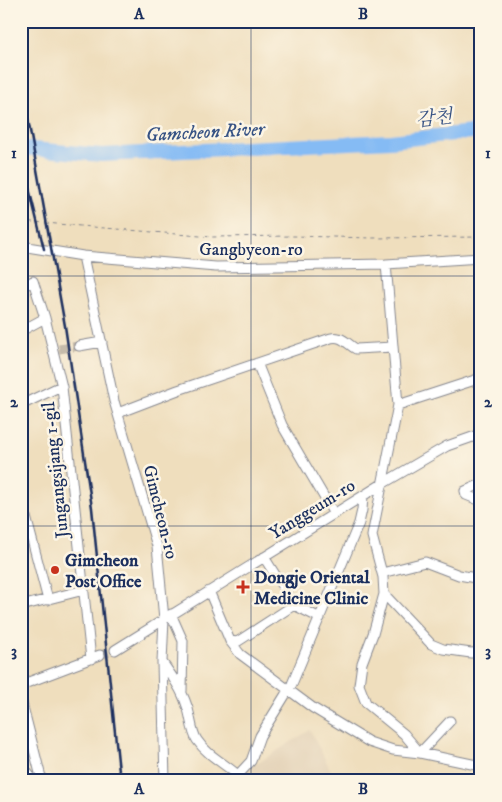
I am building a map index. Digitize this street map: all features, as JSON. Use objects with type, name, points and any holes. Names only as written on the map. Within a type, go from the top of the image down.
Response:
[{"type":"street","name":"Gangbyeon-ro","points":[[21,246],[83,256],[216,267],[386,264],[481,258]]},
{"type":"street","name":"Gimcheon-ro","points":[[83,256],[118,413],[157,546],[168,617],[162,662],[165,781]]},
{"type":"street","points":[[386,264],[398,405],[372,536],[382,573],[384,594],[362,664],[359,685],[366,703],[404,734],[420,753]]},
{"type":"street","name":"Jungangsijang 1-gil","points":[[21,287],[33,282],[56,350],[84,590],[96,657],[21,685]]},
{"type":"street","points":[[21,331],[45,318]]},
{"type":"street","points":[[118,413],[257,363],[337,337],[342,338],[356,349],[393,347]]},
{"type":"street","points":[[78,346],[102,342]]},
{"type":"street","points":[[257,363],[282,425],[334,514]]},
{"type":"street","points":[[398,405],[481,378]]},
{"type":"street","points":[[21,405],[61,386]]},
{"type":"street","name":"Yanggeum-ro","points":[[114,650],[382,484],[447,446],[481,434]]},
{"type":"street","points":[[481,484],[465,491],[466,495],[481,502]]},
{"type":"street","points":[[162,662],[177,684],[187,705],[196,738],[212,757],[240,779],[251,761],[260,736],[288,689],[320,618],[359,523],[363,496]]},
{"type":"street","points":[[22,501],[48,600]]},
{"type":"street","points":[[264,557],[294,605],[320,618]]},
{"type":"street","points":[[382,573],[424,562],[459,575],[481,579]]},
{"type":"street","points":[[21,606],[84,590]]},
{"type":"street","points":[[210,591],[230,641],[240,654],[314,708],[369,742],[393,750],[420,753],[481,766]]},
{"type":"street","points":[[384,594],[432,644],[442,649],[471,653],[481,652]]},
{"type":"street","points":[[230,641],[237,642],[294,605]]},
{"type":"street","points":[[168,617],[183,641],[182,694]]},
{"type":"street","points":[[21,699],[42,781]]},
{"type":"street","points":[[420,753],[450,721]]},
{"type":"street","points":[[21,765],[34,781]]},
{"type":"path","points":[[21,221],[212,237],[481,237]]},
{"type":"shaded area","points":[[310,730],[336,781],[249,781],[241,774]]},
{"type":"waterway","name":"Gamcheon River","points":[[21,148],[102,155],[391,141],[481,131]]},
{"type":"tunnel","points":[[59,349],[79,346]]},
{"type":"tunnel","points":[[100,655],[115,650]]},
{"type":"railway","points":[[21,80],[65,326],[92,508],[120,781]]},
{"type":"railway","points":[[21,156],[44,249]]},
{"type":"place","name":"Gimcheon Post Office","points":[[55,570]]},
{"type":"place","name":"Dongje Oriental Medicine Clinic","points":[[243,587]]},
{"type":"water label","name":"감천","points":[[434,117]]}]
